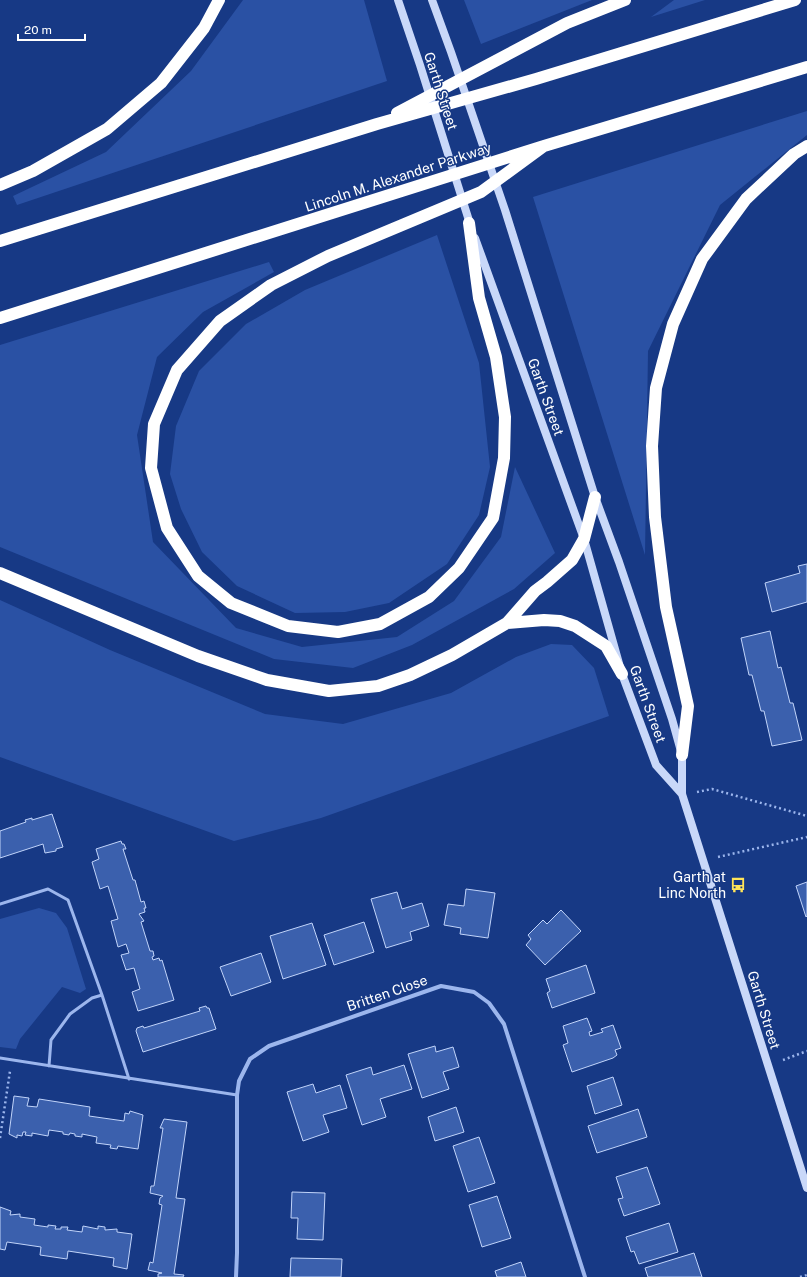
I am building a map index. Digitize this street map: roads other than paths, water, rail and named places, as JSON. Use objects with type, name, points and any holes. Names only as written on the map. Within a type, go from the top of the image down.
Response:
[{"type":"highway","points":[[0,186],[33,171],[107,129],[160,83],[204,28],[219,0]]},
{"type":"highway","points":[[377,124],[567,23],[625,0]]},
{"type":"highway","points":[[0,241],[377,124],[536,79],[795,0]]},
{"type":"highway","name":"Lincoln M. Alexander Parkway","points":[[0,318],[544,146],[807,67]]},
{"type":"highway","points":[[469,223],[479,298],[496,357],[505,417],[504,458],[492,518],[460,568],[429,597],[380,624],[338,632],[288,626],[231,603],[198,576],[167,528],[151,468],[154,424],[177,370],[220,322],[271,285],[328,256],[481,192],[544,146]]},
{"type":"highway","points":[[682,755],[688,706],[666,607],[655,517],[652,446],[656,388],[673,324],[702,259],[746,199],[794,154],[807,146]]},
{"type":"highway","points":[[0,573],[198,656],[267,680],[329,691],[378,686],[410,675],[452,655],[507,623],[535,591],[572,560],[584,539],[595,497]]},
{"type":"highway","points":[[507,623],[544,620],[575,626],[606,646],[622,674]]},
{"type":"main road","name":"Garth Street","points":[[398,0],[420,65],[469,223],[584,539],[622,674],[656,766],[682,794]]},
{"type":"main road","name":"Garth Street","points":[[432,0],[505,210],[595,497],[619,562],[672,719],[682,755],[682,794],[807,1188]]},
{"type":"street","name":"Britten Close","points":[[236,1277],[237,1095],[239,1081],[250,1059],[269,1046],[441,986],[474,992],[489,1003],[504,1024],[585,1277]]},
{"type":"lane","points":[[0,904],[48,890],[68,900],[102,995],[129,1079]]},
{"type":"lane","points":[[49,1066],[51,1040],[70,1014],[92,998],[102,995]]},
{"type":"lane","points":[[0,1058],[237,1095]]},
{"type":"place","name":"Garth at Linc North","points":[[738,885]]}]
